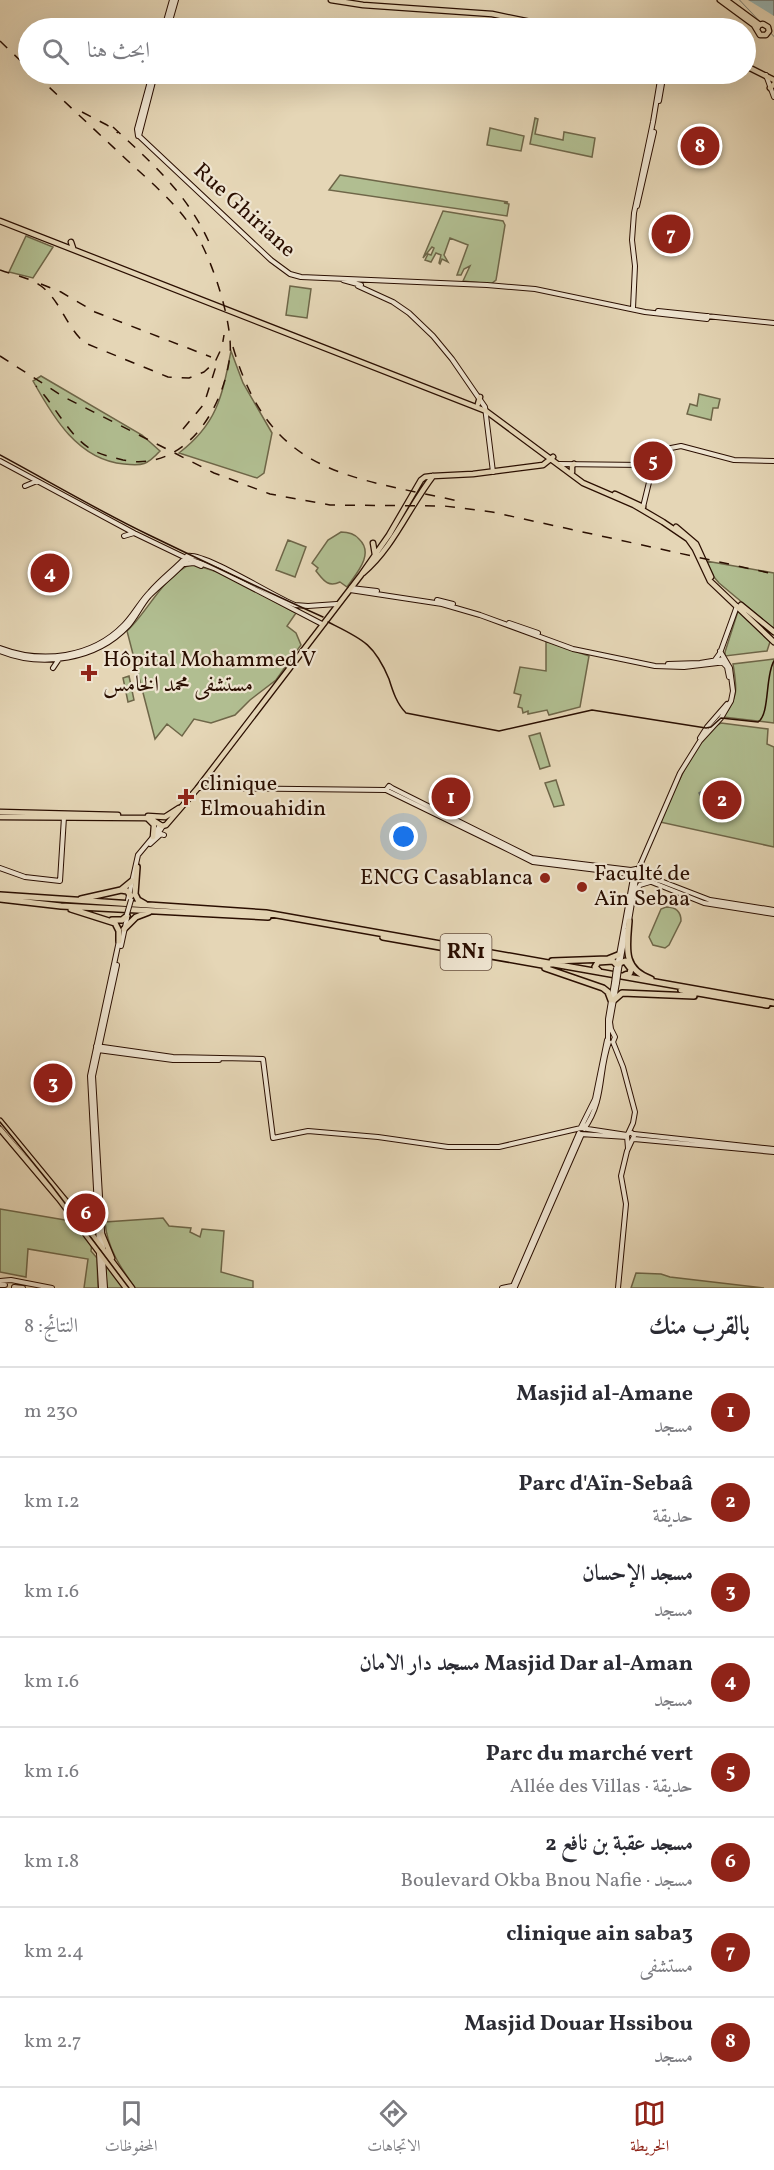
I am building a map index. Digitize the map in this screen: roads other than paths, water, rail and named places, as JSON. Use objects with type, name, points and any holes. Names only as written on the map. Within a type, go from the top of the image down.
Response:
[{"type":"highway","points":[[137,867],[135,894],[137,899],[156,908]]},
{"type":"highway","points":[[63,903],[121,890],[132,881]]},
{"type":"highway","points":[[121,890],[130,897]]},
{"type":"highway","name":"RN1","points":[[0,895],[63,903]]},
{"type":"highway","name":"RN1","points":[[0,899],[273,917],[603,973],[774,1005]]},
{"type":"highway","points":[[63,903],[110,920],[118,927],[119,941]]},
{"type":"highway","points":[[123,929],[139,915],[156,908]]},
{"type":"highway","points":[[110,920],[126,916]]},
{"type":"highway","points":[[628,921],[628,957],[635,970],[650,979],[709,992]]},
{"type":"highway","points":[[533,962],[595,960],[618,955]]},
{"type":"highway","points":[[603,973],[595,967],[597,962],[611,961],[618,966],[626,962],[631,971],[627,975],[619,976]]},
{"type":"highway","points":[[533,962],[604,988],[613,1000],[622,993],[720,998]]},
{"type":"highway","name":"RN1","points":[[533,962],[720,998],[774,1005]]},
{"type":"main road","points":[[331,0],[363,5],[492,14],[510,18]]},
{"type":"main road","points":[[720,0],[745,18]]},
{"type":"main road","points":[[726,0],[747,18]]},
{"type":"main road","points":[[765,24],[771,33],[760,35],[758,27],[765,24]]},
{"type":"main road","points":[[756,71],[773,84]]},
{"type":"main road","points":[[0,220],[478,404],[587,485],[634,505],[688,539],[710,581],[774,637]]},
{"type":"main road","points":[[0,220],[485,409]]},
{"type":"main road","points":[[71,242],[73,248]]},
{"type":"main road","points":[[478,404],[480,397]]},
{"type":"main road","points":[[0,814],[162,822],[181,807],[198,788],[361,575],[389,536],[424,477],[494,472],[543,465],[552,458]]},
{"type":"main road","points":[[559,464],[588,483],[643,507],[692,539],[699,549],[711,578],[774,637]]},
{"type":"main road","points":[[572,472],[571,468],[574,464]]},
{"type":"main road","points":[[361,575],[381,554],[423,487],[433,476]]},
{"type":"main road","points":[[373,543],[375,555]]},
{"type":"main road","points":[[0,814],[145,818],[162,822]]},
{"type":"main road","points":[[145,818],[154,825],[153,837]]},
{"type":"main road","points":[[0,1121],[87,1227],[100,1239],[126,1288]]},
{"type":"main road","points":[[0,1129],[132,1288]]},
{"type":"main road","points":[[87,1227],[94,1228],[98,1219]]},
{"type":"main road","points":[[100,1239],[103,1257],[112,1265]]},
{"type":"main road","points":[[104,1270],[112,1265]]},
{"type":"street","points":[[169,18],[174,0]]},
{"type":"street","points":[[766,77],[773,84],[774,97]]},
{"type":"street","name":"Rue Ghiriane","points":[[151,84],[137,129],[139,136],[284,271],[301,277],[342,279],[359,283],[367,290],[400,306],[418,320],[445,350],[480,397],[485,409],[494,472]]},
{"type":"street","points":[[633,308],[634,216],[660,84]]},
{"type":"street","points":[[359,283],[391,281]]},
{"type":"street","points":[[359,283],[391,281],[490,285],[541,290],[642,310],[774,323]]},
{"type":"street","points":[[367,290],[369,282]]},
{"type":"street","points":[[643,465],[646,453],[658,453],[663,449],[681,446],[734,460],[774,461]]},
{"type":"street","points":[[643,507],[652,471],[661,466],[662,459],[658,453]]},
{"type":"street","points":[[0,460],[134,533],[295,605],[337,604]]},
{"type":"street","points":[[0,460],[322,624]]},
{"type":"street","points":[[559,464],[643,465],[652,471]]},
{"type":"street","points":[[22,473],[24,485],[37,481]]},
{"type":"street","points":[[122,526],[124,536],[134,533]]},
{"type":"street","points":[[0,649],[15,657],[58,659],[93,650],[128,626],[153,592],[184,564],[189,556]]},
{"type":"street","points":[[0,649],[50,657],[92,648],[126,624],[148,593],[189,556]]},
{"type":"street","points":[[184,564],[194,563],[219,570]]},
{"type":"street","points":[[350,589],[443,601],[573,646],[645,661],[673,664],[723,660]]},
{"type":"street","points":[[714,661],[720,652],[738,605]]},
{"type":"street","points":[[507,623],[573,649],[655,666],[684,667],[723,660]]},
{"type":"street","points":[[618,966],[618,955],[631,888],[647,844],[678,772],[698,740],[730,699],[728,670],[720,652]]},
{"type":"street","points":[[53,668],[58,659]]},
{"type":"street","points":[[662,809],[683,769],[709,730],[722,717],[733,696],[730,668],[723,660]]},
{"type":"street","points":[[198,788],[390,790],[533,858],[635,874],[710,900],[774,912]]},
{"type":"street","points":[[0,868],[20,876],[60,881],[64,817]]},
{"type":"street","points":[[130,897],[138,855],[162,822]]},
{"type":"street","points":[[150,844],[162,822]]},
{"type":"street","points":[[101,1288],[101,1250],[90,1083],[140,855],[161,834],[164,835]]},
{"type":"street","points":[[500,843],[532,862],[635,874],[704,903],[774,912]]},
{"type":"street","points":[[620,873],[627,878],[631,888]]},
{"type":"street","points":[[502,1288],[515,1287],[595,1100],[610,1038],[615,983],[633,896],[635,874]]},
{"type":"street","points":[[633,896],[639,886],[650,881]]},
{"type":"street","points":[[100,1239],[93,1078],[123,929]]},
{"type":"street","points":[[610,1038],[623,1067],[634,1109],[631,1136],[621,1180],[626,1204],[618,1288]]},
{"type":"street","points":[[98,1048],[173,1060],[263,1059],[273,1138],[308,1131],[378,1137],[448,1147],[499,1147],[566,1132],[581,1131],[774,1150]]},
{"type":"street","points":[[101,1288],[104,1270],[103,1257]]},
{"type":"street","points":[[4,1284],[11,1280],[14,1286]]},
{"type":"street","points":[[14,1286],[23,1288]]},
{"type":"street","points":[[14,1286],[52,1288]]},
{"type":"water","points":[[740,0],[774,0],[774,36],[742,2]]},
{"type":"water","points":[[714,783],[723,784],[723,787],[720,787],[720,795],[727,796],[728,793],[733,793],[731,803],[718,801],[711,803],[708,799],[704,802],[699,793]]},
{"type":"tram line","points":[[0,455],[130,526],[323,617]]},
{"type":"tram line","points":[[328,622],[366,643],[378,657],[398,702],[406,713],[499,731],[592,710],[706,728],[711,727],[721,718],[758,722],[764,711],[769,675],[774,661]]},
{"type":"tram line","points":[[0,1122],[129,1288]]},
{"type":"railway","points":[[0,41],[18,58]]},
{"type":"railway","points":[[36,386],[74,435],[89,448],[123,460],[145,461],[165,457],[183,446],[198,432],[219,396],[230,355],[229,328],[222,297],[211,266],[193,229],[158,188],[46,84]]},
{"type":"railway","points":[[82,112],[118,133]]},
{"type":"railway","points":[[113,127],[170,182],[193,213],[212,249]]},
{"type":"railway","points":[[0,270],[26,278],[48,292],[78,337],[85,343],[168,377],[189,378],[204,372],[215,362],[222,347],[224,335]]},
{"type":"railway","points":[[41,284],[61,292],[95,312],[211,357]]},
{"type":"railway","points":[[233,347],[249,389],[268,421],[291,445],[317,462],[347,475],[458,501]]},
{"type":"railway","points":[[0,356],[64,397],[214,473],[270,494],[330,505],[444,506],[492,512],[774,574]]},
{"type":"railway","points":[[183,429],[204,404],[217,363]]},
{"type":"place","name":"Masjid Douar Hssibou","points":[[700,146]]},
{"type":"place","name":"clinique ain saba3","points":[[671,234]]},
{"type":"place","name":"Parc du marché vert","points":[[653,461]]},
{"type":"place","name":"Masjid Dar al-Aman مسجد دار الامان","points":[[50,573]]},
{"type":"place","name":"Hôpital Mohammed V مستشفى محمد الخامس","points":[[89,673]]},
{"type":"place","name":"clinique Elmouahidin","points":[[186,797]]},
{"type":"place","name":"Masjid al-Amane","points":[[451,797]]},
{"type":"place","name":"Parc d'Aïn-Sebaâ","points":[[722,800]]},
{"type":"place","name":"ENCG Casablanca","points":[[545,878]]},
{"type":"place","name":"Faculté de Aïn Sebaa","points":[[582,887]]},
{"type":"place","name":"مسجد الإحسان","points":[[53,1083]]},
{"type":"place","name":"مسجد عقبة بن نافع 2","points":[[86,1213]]}]
